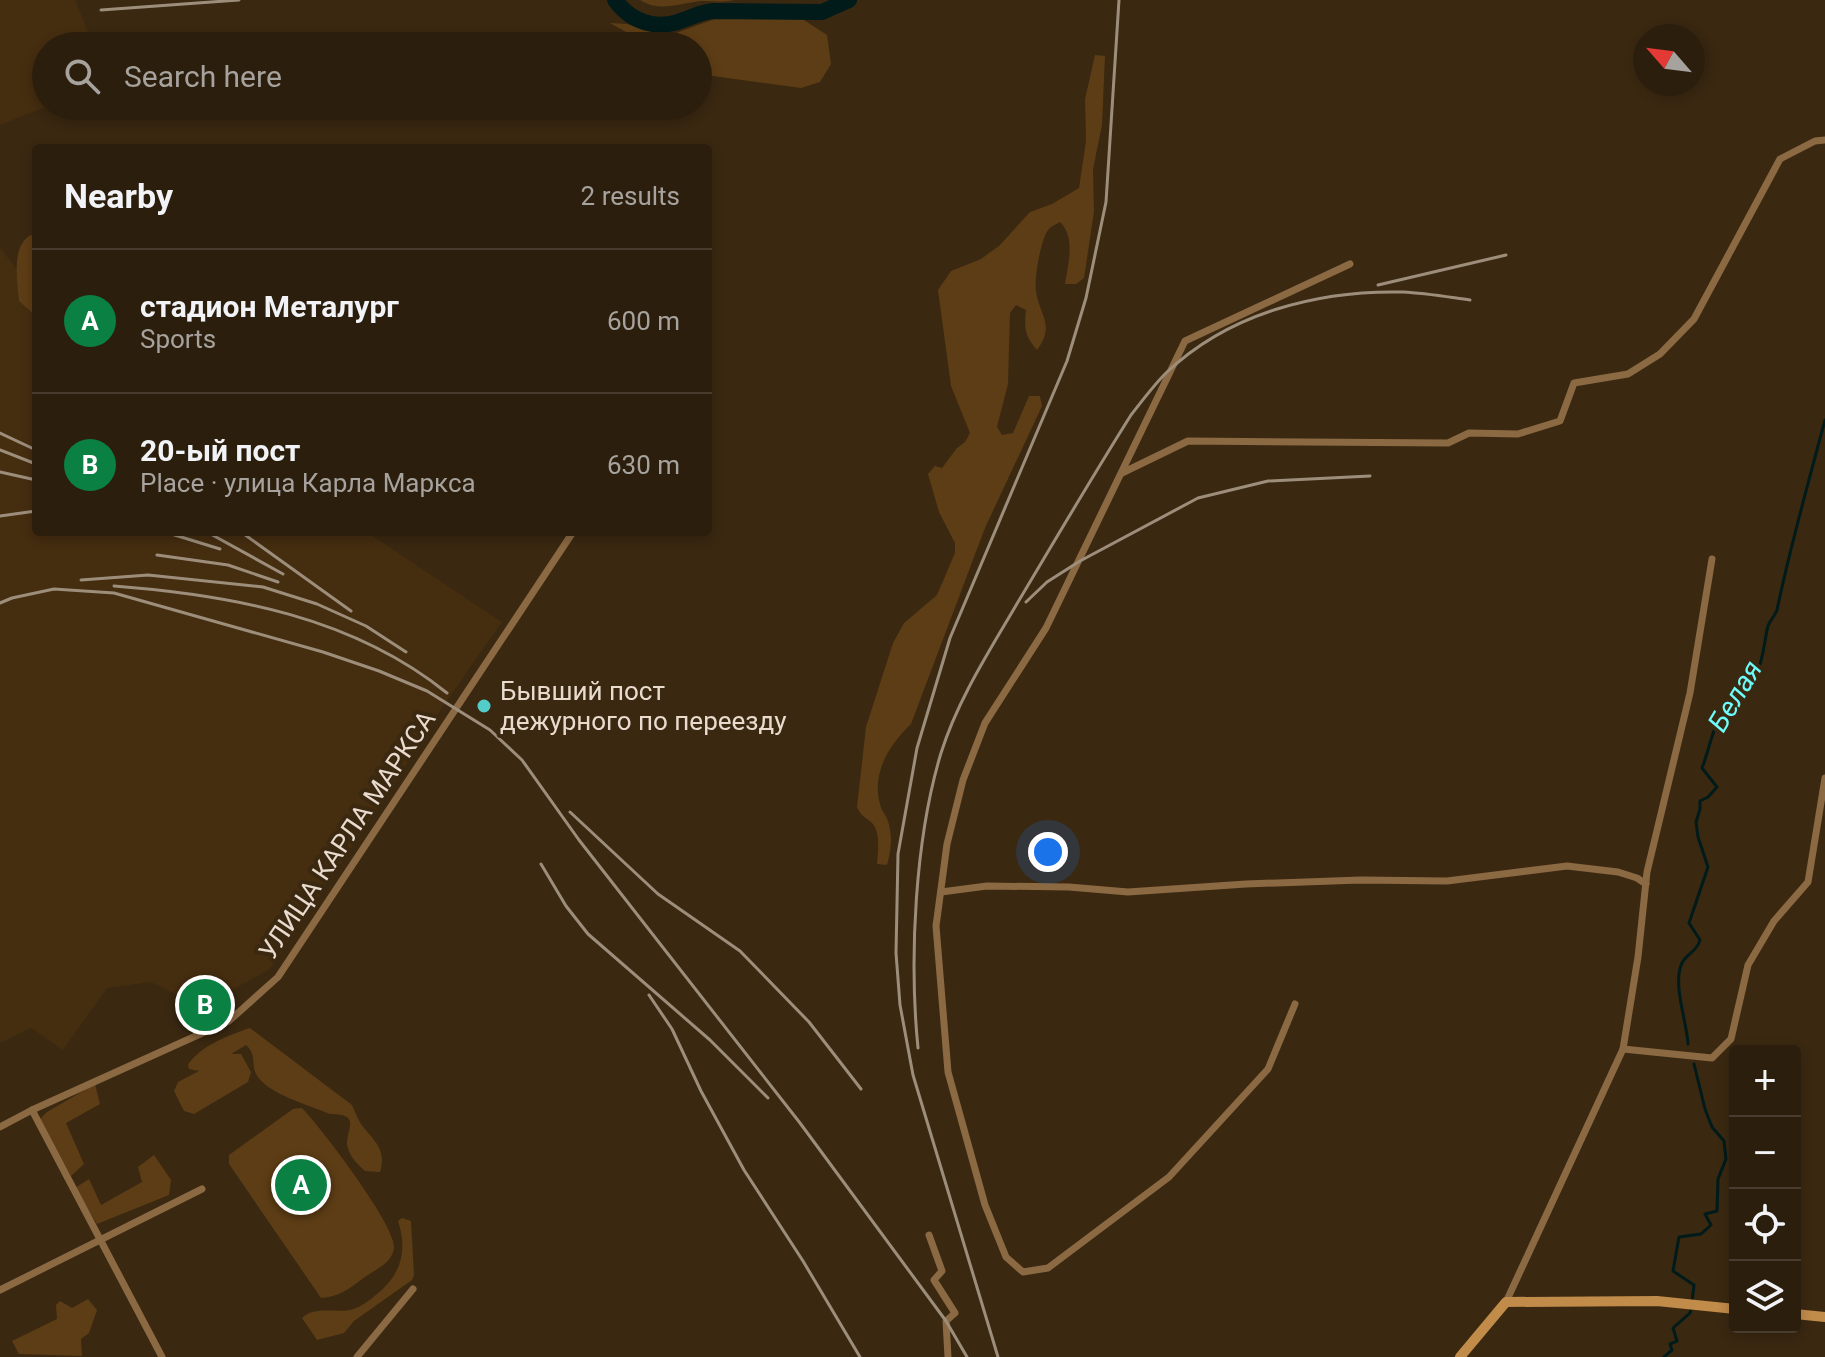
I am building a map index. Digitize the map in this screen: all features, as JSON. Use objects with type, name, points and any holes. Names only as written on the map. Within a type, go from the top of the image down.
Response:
[{"type":"street","points":[[1122,473],[1188,441],[1448,443],[1469,433],[1518,434],[1560,421],[1574,383],[1628,374],[1660,354],[1694,319],[1780,159],[1815,141],[1825,140]]},
{"type":"street","points":[[1295,1004],[1268,1069],[1169,1177],[1048,1268],[1023,1272],[1006,1257],[985,1205],[948,1072],[936,926],[947,844],[972,752],[997,701],[1046,628],[1185,341],[1350,264]]},
{"type":"street","name":"УЛИЦА КАРЛА МАРКСА","points":[[0,1127],[229,1021],[278,977],[570,536]]},
{"type":"street","points":[[1460,1357],[1506,1302],[1623,1049],[1646,884],[1690,693],[1712,559]]},
{"type":"street","points":[[1623,1049],[1712,1058],[1731,1039],[1748,965],[1774,921],[1808,882],[1825,778]]},
{"type":"street","points":[[941,892],[987,886],[1069,887],[1128,892],[1360,880],[1447,881],[1567,866],[1618,872],[1646,884]]},
{"type":"street","points":[[32,1110],[162,1357]]},
{"type":"street","points":[[0,1290],[202,1189]]},
{"type":"street","points":[[929,1235],[942,1271],[934,1280],[955,1313],[946,1321],[948,1357]]},
{"type":"street","points":[[357,1357],[413,1289]]},
{"type":"street","points":[[1506,1302],[1657,1301],[1729,1308]]},
{"type":"street","points":[[1801,1315],[1825,1317]]},
{"type":"shaded area","points":[[0,0],[75,0],[88,32],[32,32],[32,112],[0,125]]},
{"type":"shaded area","points":[[640,0],[734,0],[663,7]]},
{"type":"shaded area","points":[[720,17],[801,18],[827,35],[831,64],[820,82],[801,88],[712,76],[712,32],[679,32]]},
{"type":"shaded area","points":[[610,23],[627,24],[654,32],[626,32]]},
{"type":"shaded area","points":[[1095,55],[1105,56],[1102,125],[1093,169],[1094,212],[1084,278],[1076,284],[1065,284],[1069,243],[1060,222],[1046,233],[1039,258],[1036,291],[1046,326],[1043,341],[1037,350],[1026,332],[1026,310],[1016,305],[1010,313],[1008,384],[997,427],[1002,435],[1013,433],[1029,396],[1040,396],[1042,406],[985,528],[911,724],[896,741],[880,770],[878,792],[890,827],[891,843],[887,865],[877,864],[876,831],[857,807],[866,727],[893,643],[904,623],[937,595],[955,553],[955,543],[939,512],[928,474],[935,466],[942,468],[970,433],[951,386],[938,290],[951,271],[981,259],[999,246],[1030,212],[1052,204],[1079,188],[1086,141],[1085,99]]},
{"type":"shaded area","points":[[32,235],[32,312],[19,301],[17,272],[19,252]]},
{"type":"shaded area","points":[[0,247],[32,291],[32,536],[373,536],[502,622],[270,969],[219,997],[217,1009],[203,1015],[179,996],[151,982],[107,988],[63,1050],[31,1028],[0,1043]]},
{"type":"shaded area","points":[[250,1028],[352,1105],[380,1151],[380,1172],[365,1171],[351,1156],[347,1144],[350,1123],[346,1116],[330,1114],[269,1087],[256,1074],[252,1052],[246,1045],[231,1054],[241,1054],[251,1072],[248,1082],[194,1114],[184,1111],[174,1091],[178,1082],[199,1071],[189,1069],[193,1058],[216,1042]]},
{"type":"shaded area","points":[[95,1084],[100,1104],[66,1123],[84,1164],[71,1176],[40,1119]]},
{"type":"shaded area","points":[[302,1108],[340,1154],[371,1199],[394,1247],[391,1257],[383,1265],[344,1291],[321,1298],[229,1164],[229,1155],[293,1109]]},
{"type":"shaded area","points":[[154,1155],[171,1180],[169,1195],[97,1224],[75,1188],[89,1179],[101,1205],[142,1182],[138,1167]]},
{"type":"shaded area","points":[[402,1218],[411,1221],[412,1280],[354,1321],[344,1333],[317,1340],[302,1318],[313,1312],[344,1311],[365,1304],[392,1279],[402,1252],[398,1221]]},
{"type":"shaded area","points":[[88,1299],[97,1310],[89,1333],[81,1339],[82,1356],[19,1354],[12,1341],[57,1319],[56,1305],[60,1301],[72,1308]]},
{"type":"waterway","points":[[615,0],[637,19],[664,25],[714,11],[822,12],[849,0]]},
{"type":"waterway","name":"Белая","points":[[1688,1044],[1679,992],[1679,971],[1700,940],[1689,923],[1708,867],[1696,822],[1700,801],[1717,787],[1702,768],[1724,709],[1759,669],[1825,420]]},
{"type":"waterway","name":"Белая","points":[[1692,1302],[1694,1285],[1673,1271],[1679,1237],[1701,1234],[1711,1225],[1705,1214],[1717,1211],[1718,1179],[1726,1159],[1724,1141],[1712,1127],[1705,1109],[1694,1064]]},
{"type":"waterway","name":"Белая","points":[[1664,1357],[1672,1350],[1670,1344],[1677,1341],[1673,1328],[1691,1309]]},
{"type":"railway","points":[[101,10],[239,0]]},
{"type":"railway","points":[[998,1357],[913,1075],[900,1005],[896,953],[898,854],[917,748],[950,638],[1067,361],[1086,298],[1106,202],[1119,0]]},
{"type":"railway","points":[[1378,285],[1506,255]]},
{"type":"railway","points":[[918,1048],[914,976],[916,899],[925,823],[941,753],[965,694],[1131,415],[1161,378],[1191,352],[1246,320],[1276,309],[1339,295],[1371,292],[1470,300]]},
{"type":"railway","points":[[0,433],[32,448]]},
{"type":"railway","points":[[0,450],[32,462]]},
{"type":"railway","points":[[0,472],[32,479]]},
{"type":"railway","points":[[1026,602],[1047,582],[1080,561],[1198,498],[1268,481],[1370,476]]},
{"type":"railway","points":[[0,516],[32,512]]},
{"type":"railway","points":[[178,536],[220,549]]},
{"type":"railway","points":[[214,536],[283,574]]},
{"type":"railway","points":[[247,536],[351,611]]},
{"type":"railway","points":[[157,555],[228,565],[278,582]]},
{"type":"railway","points":[[81,580],[148,575],[263,587],[317,604],[366,626],[406,652]]},
{"type":"railway","points":[[114,586],[203,596],[290,614],[372,645],[411,667],[447,693]]},
{"type":"railway","points":[[0,603],[54,589],[114,593],[323,652],[379,671],[427,691],[490,730],[522,760],[579,840],[800,1123],[946,1321],[967,1357]]},
{"type":"railway","points":[[570,812],[658,894],[740,951],[809,1022],[861,1089]]},
{"type":"railway","points":[[541,864],[566,906],[588,934],[710,1040],[768,1098]]},
{"type":"railway","points":[[649,995],[672,1029],[744,1170],[860,1357]]},
{"type":"place","name":"Бывший пост дежурного по переезду","points":[[484,706]]},
{"type":"place","name":"20-ый пост","points":[[205,1005]]},
{"type":"place","name":"стадион Металург","points":[[301,1185]]}]
